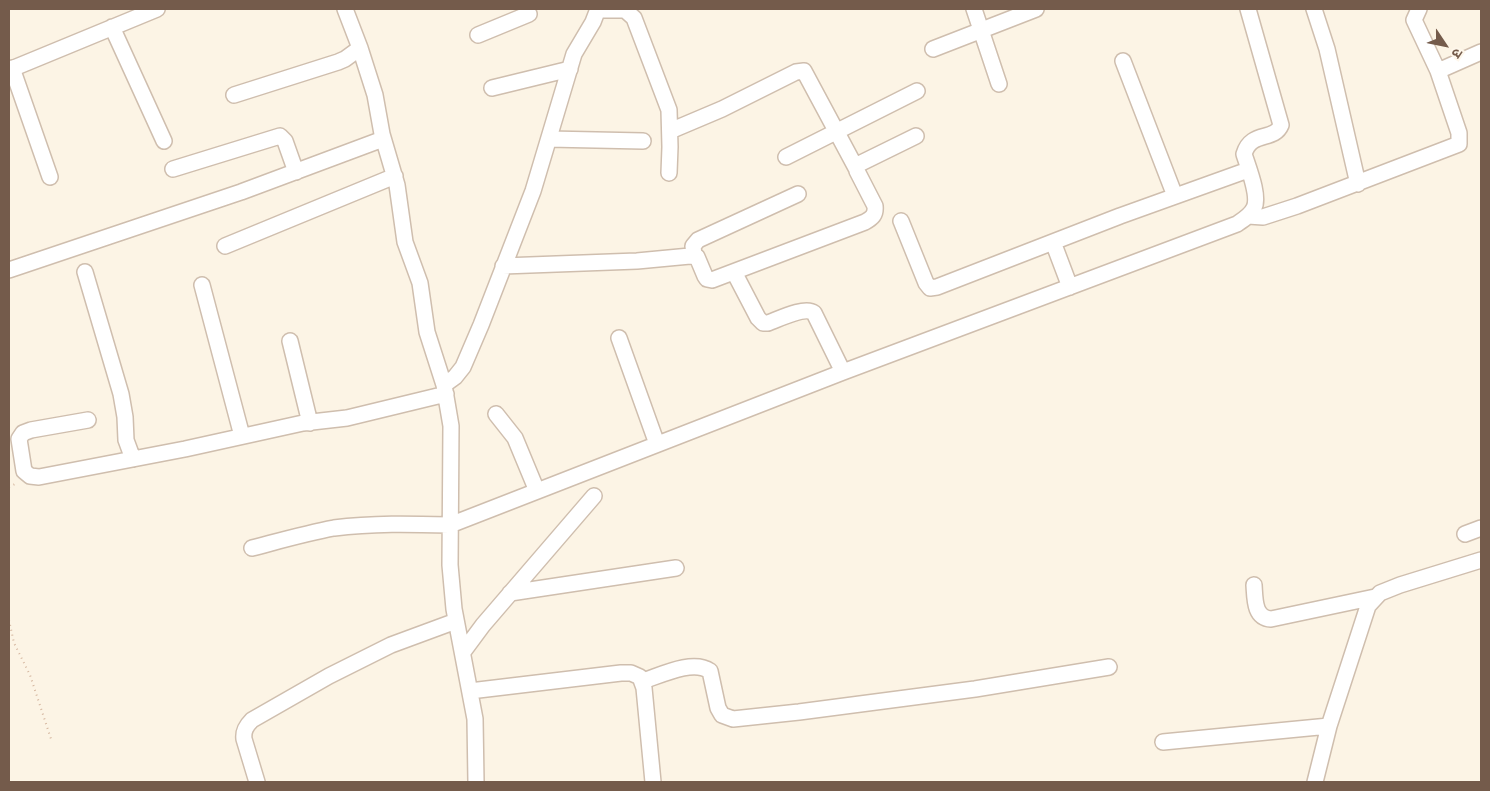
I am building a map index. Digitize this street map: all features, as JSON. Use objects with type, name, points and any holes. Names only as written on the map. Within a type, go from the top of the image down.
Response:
[{"type":"street","points":[[50,177],[10,69],[157,9]]},
{"type":"street","points":[[345,9],[375,96],[383,139],[395,176],[404,242],[420,283],[427,332],[445,390],[452,426],[450,565],[454,609],[475,718],[476,782]]},
{"type":"street","points":[[974,9],[999,84]]},
{"type":"street","points":[[933,49],[1036,9]]},
{"type":"street","points":[[252,548],[333,529],[363,525],[450,525],[843,372],[1227,229],[1248,216],[1254,208],[1256,199],[1244,154],[1246,147],[1250,142],[1258,138],[1275,133],[1281,125],[1248,9]]},
{"type":"street","points":[[1314,9],[1327,49],[1358,184]]},
{"type":"street","points":[[1248,216],[1263,217],[1298,206],[1459,144],[1459,133],[1438,71],[1414,20],[1418,9]]},
{"type":"street","points":[[88,420],[23,433],[19,438],[24,471],[30,476],[38,477],[310,423],[347,418],[445,390],[463,367],[484,316],[533,191],[574,54],[598,10],[625,10],[634,18],[669,110],[669,173]]},
{"type":"street","points":[[478,35],[532,11]]},
{"type":"street","points":[[112,27],[164,141]]},
{"type":"street","points":[[234,94],[338,62],[360,48]]},
{"type":"street","points":[[1438,71],[1481,52]]},
{"type":"street","points":[[1124,61],[1176,196]]},
{"type":"street","points":[[492,88],[570,69]]},
{"type":"street","points":[[670,131],[722,109],[801,70],[804,71],[838,132],[875,206],[873,217],[848,228],[712,280],[706,279],[698,259],[694,256],[693,246],[698,240],[798,194]]},
{"type":"street","points":[[786,157],[917,91]]},
{"type":"street","points":[[173,170],[280,136],[285,141],[296,172]]},
{"type":"street","points":[[856,168],[859,163],[916,136]]},
{"type":"street","points":[[9,270],[197,207],[383,139]]},
{"type":"street","points":[[549,139],[643,141]]},
{"type":"street","points":[[900,221],[926,283],[930,288],[937,287],[1248,170]]},
{"type":"street","points":[[225,246],[395,176]]},
{"type":"street","points":[[1053,242],[1070,287]]},
{"type":"street","points":[[503,266],[637,261],[694,256]]},
{"type":"street","points":[[85,272],[121,394],[126,440],[133,459]]},
{"type":"street","points":[[734,272],[762,323],[768,323],[804,310],[812,311],[843,372]]},
{"type":"street","points":[[202,285],[242,436]]},
{"type":"street","points":[[619,338],[657,444]]},
{"type":"street","points":[[290,341],[310,423]]},
{"type":"street","points":[[496,414],[515,438],[537,491]]},
{"type":"street","points":[[257,782],[243,733],[252,720],[329,676],[391,645],[459,636],[510,593],[594,496]]},
{"type":"street","points":[[1465,534],[1481,528]]},
{"type":"street","points":[[1315,782],[1329,726],[1368,606],[1380,593],[1481,560]]},
{"type":"street","points":[[510,593],[676,568]]},
{"type":"street","points":[[1254,585],[1256,608],[1265,618],[1271,619],[1375,597]]},
{"type":"street","points":[[643,681],[683,668],[705,667],[710,671],[718,708],[722,715],[733,719],[965,690],[1109,667]]},
{"type":"street","points":[[470,691],[621,673],[631,673],[640,677],[643,681],[652,782]]},
{"type":"street","points":[[1163,742],[1329,726]]},
{"type":"path","points":[[9,620],[14,643],[30,675],[51,739]]}]
